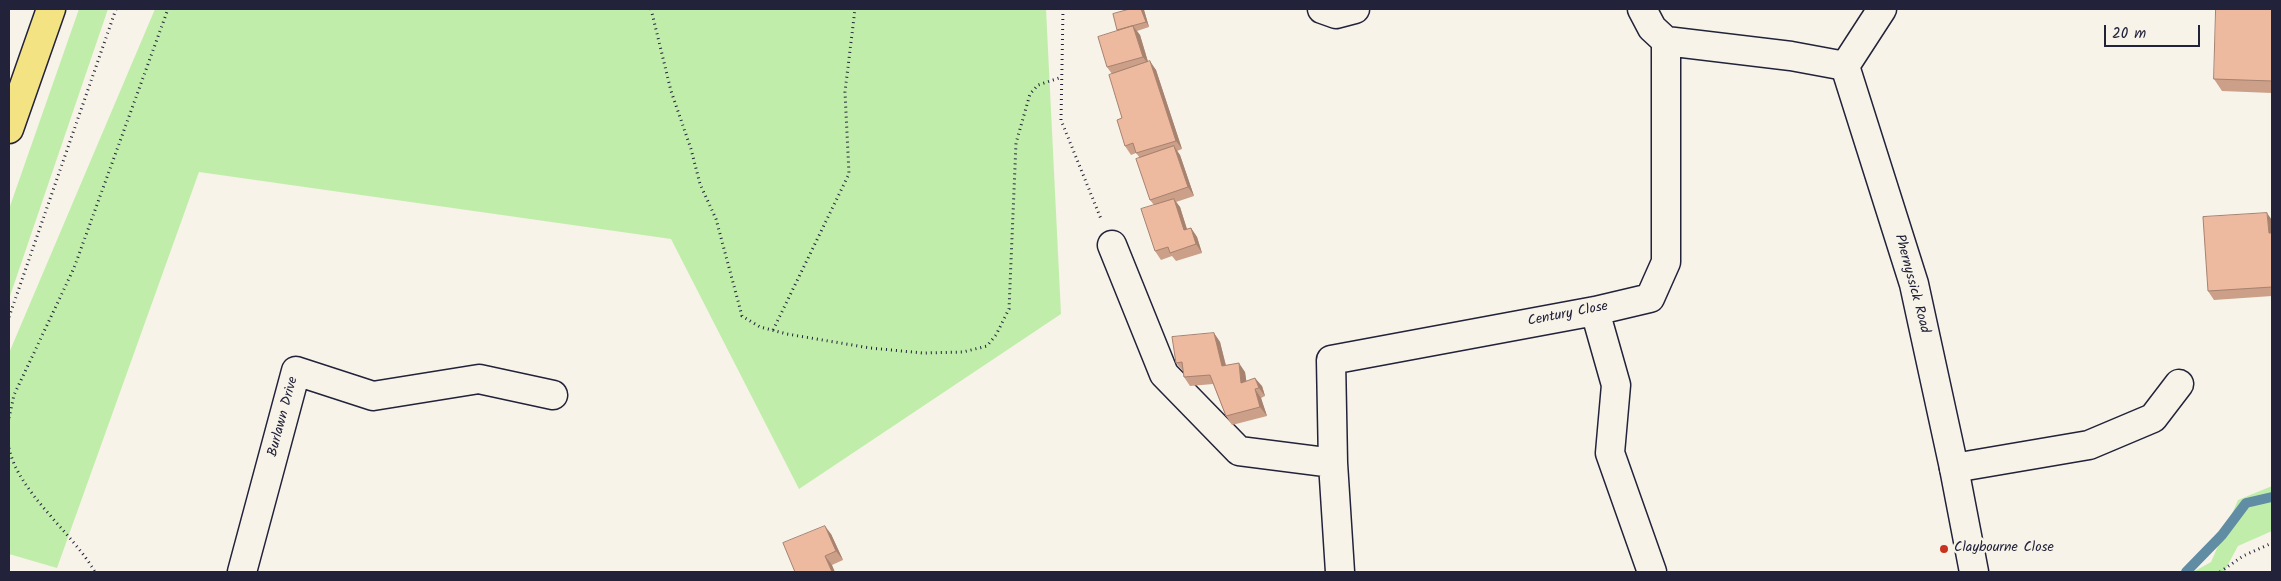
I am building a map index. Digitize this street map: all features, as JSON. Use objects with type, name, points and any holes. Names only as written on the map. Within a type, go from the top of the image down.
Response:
[{"type":"highway","points":[[9,129],[51,9]]},
{"type":"street","points":[[1322,9],[1336,14],[1355,9]]},
{"type":"street","points":[[1642,9],[1652,28],[1666,41],[1791,56],[1845,66],[1882,9]]},
{"type":"street","name":"Century Close","points":[[1333,463],[1331,360],[1596,311],[1650,298],[1666,262],[1666,41]]},
{"type":"street","name":"Phernyssick Road","points":[[1845,66],[1914,284],[1954,468],[1974,572]]},
{"type":"street","points":[[1112,245],[1164,374],[1239,451],[1333,463],[1340,572]]},
{"type":"street","points":[[1596,311],[1616,385],[1610,453],[1652,572]]},
{"type":"street","name":"Burlawn Drive","points":[[242,572],[296,371],[373,396],[479,379],[553,395]]},
{"type":"street","points":[[1954,468],[2089,445],[2154,418],[2179,384]]},
{"type":"path","points":[[9,317],[116,9]]},
{"type":"path","points":[[9,418],[14,396],[74,268],[168,9]]},
{"type":"path","points":[[651,9],[671,92],[691,149],[700,184],[716,219],[742,316],[760,327],[825,341],[923,353],[963,352],[987,346],[996,335],[1009,309],[1016,143],[1030,94],[1038,85],[1062,77]]},
{"type":"path","points":[[773,330],[849,174],[845,92],[855,9]]},
{"type":"path","points":[[1063,9],[1061,120],[1112,245]]},
{"type":"path","points":[[9,448],[12,462],[26,484],[87,557],[95,572]]},
{"type":"path","points":[[2220,572],[2243,556],[2272,543]]},
{"type":"green space","points":[[79,9],[108,9],[9,299],[9,209]]},
{"type":"green space","points":[[155,9],[1046,9],[1061,314],[799,489],[671,239],[199,172],[57,568],[9,554],[9,353]]},
{"type":"green space","points":[[2272,486],[2272,531],[2238,546],[2224,572],[2193,572],[2211,562],[2238,500]]},
{"type":"building","points":[[1130,9],[1141,9],[1146,22],[1117,30],[1113,14]]},
{"type":"building","points":[[2216,9],[2272,9],[2272,81],[2214,79]]},
{"type":"building","points":[[1133,26],[1143,57],[1107,67],[1098,37]]},
{"type":"building","points":[[1150,61],[1176,141],[1136,153],[1133,143],[1125,146],[1117,120],[1122,118],[1109,75]]},
{"type":"building","points":[[1174,146],[1188,187],[1150,200],[1136,159]]},
{"type":"building","points":[[1174,199],[1184,230],[1191,228],[1196,244],[1170,253],[1168,247],[1155,251],[1141,209]]},
{"type":"building","points":[[2267,213],[2269,233],[2272,233],[2272,287],[2208,291],[2203,217]]},
{"type":"building","points":[[1214,333],[1222,366],[1239,363],[1241,383],[1255,378],[1259,388],[1255,389],[1260,407],[1226,416],[1210,375],[1184,377],[1182,362],[1176,363],[1172,337]]},
{"type":"building","points":[[825,526],[836,551],[825,556],[832,572],[795,572],[783,543]]},
{"type":"waterway","points":[[2186,572],[2222,535],[2246,503],[2272,497]]},
{"type":"place","name":"Claybourne Close","points":[[1944,549]]}]
